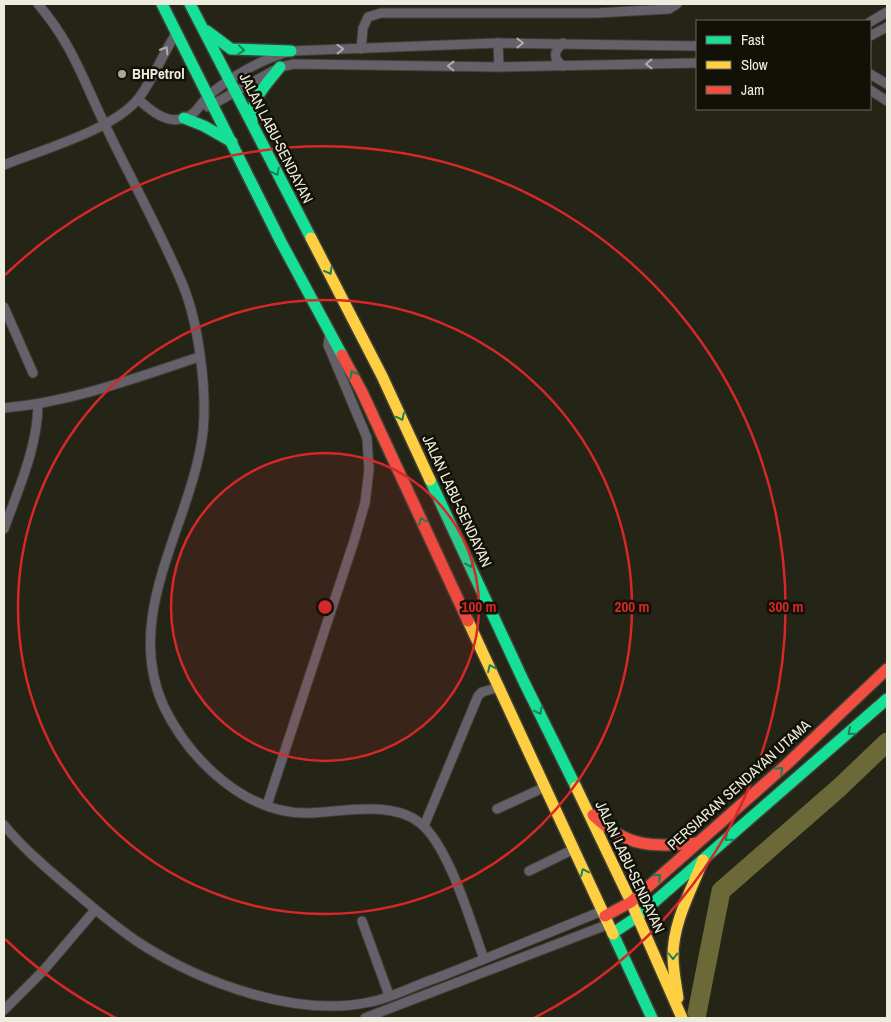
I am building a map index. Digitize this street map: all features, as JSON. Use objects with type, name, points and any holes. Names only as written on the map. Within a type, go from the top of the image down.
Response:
[{"type":"main road","points":[[162,4],[281,242],[362,392],[652,1018]]},
{"type":"main road","name":"JALAN LABU-SENDAYAN","points":[[190,4],[343,296],[382,376],[524,682],[631,902],[681,1016]]},
{"type":"main road","points":[[201,26],[215,40],[231,49],[291,51]]},
{"type":"main road","points":[[254,128],[251,118],[255,100],[280,67]]},
{"type":"main road","points":[[184,118],[204,126],[232,143]]},
{"type":"main road","name":"PERSIARAN SENDAYAN UTAMA","points":[[607,921],[786,765],[887,669]]},
{"type":"main road","name":"PERSIARAN SENDAYAN UTAMA","points":[[607,921],[637,917],[887,700]]},
{"type":"main road","points":[[585,806],[604,827],[634,844],[651,846],[697,843]]},
{"type":"main road","points":[[681,1016],[672,952],[679,921],[703,860]]},
{"type":"street","points":[[38,4],[55,24],[78,63],[105,125],[183,286],[200,357],[205,385],[199,460],[153,607],[150,641],[152,673],[168,713],[195,758],[243,795],[268,805],[299,813],[361,808],[401,813],[417,820],[424,826],[444,856],[484,959]]},
{"type":"street","points":[[361,49],[363,28],[368,16],[380,13],[596,13],[669,9],[677,4]]},
{"type":"street","points":[[871,21],[887,12]]},
{"type":"street","points":[[871,35],[887,27]]},
{"type":"street","points":[[4,165],[105,125],[138,99],[177,32]]},
{"type":"street","points":[[498,43],[500,67]]},
{"type":"street","points":[[211,101],[229,80],[274,56],[291,51],[498,43],[696,46]]},
{"type":"street","points":[[563,43],[556,49],[555,55],[556,61],[563,66]]},
{"type":"street","points":[[138,99],[153,114],[167,118],[184,118],[211,101],[235,92],[280,67],[294,64],[500,67],[696,63]]},
{"type":"street","points":[[871,75],[887,84]]},
{"type":"street","points":[[871,91],[887,101]]},
{"type":"street","points":[[4,307],[33,373]]},
{"type":"street","points":[[268,805],[354,541],[364,503],[369,470],[367,438],[328,345],[330,332]]},
{"type":"street","points":[[4,408],[38,404],[83,394],[200,357]]},
{"type":"street","points":[[4,530],[38,420],[38,404]]},
{"type":"street","points":[[424,826],[478,696],[482,692],[500,687]]},
{"type":"street","points":[[497,809],[545,786]]},
{"type":"street","points":[[4,825],[40,861],[96,910],[141,944],[177,964],[262,998],[291,1004],[327,1006],[372,1002],[484,959],[607,921]]},
{"type":"street","points":[[529,871],[574,849]]},
{"type":"street","points":[[4,1010],[43,971],[96,910]]},
{"type":"street","points":[[362,920],[390,995]]},
{"type":"street","points":[[365,1018],[607,921]]},
{"type":"waterway","points":[[696,1018],[721,891],[840,787],[887,742]]},
{"type":"traffic: fast","points":[[162,4],[281,242],[342,355]]},
{"type":"traffic: fast","points":[[190,4],[311,238]]},
{"type":"traffic: fast","points":[[207,31],[231,49],[291,51]]},
{"type":"traffic: fast","points":[[252,122],[252,114],[257,99],[280,67]]},
{"type":"traffic: fast","points":[[184,118],[204,126],[232,142]]},
{"type":"traffic: fast","points":[[430,480],[524,682],[576,787]]},
{"type":"traffic: fast","points":[[613,933],[637,917],[887,699]]},
{"type":"traffic: fast","points":[[613,934],[652,1018]]},
{"type":"traffic: slow","points":[[311,238],[382,376],[430,480]]},
{"type":"traffic: slow","points":[[468,621],[613,934]]},
{"type":"traffic: slow","points":[[576,787],[631,902],[682,1018]]},
{"type":"traffic: slow","points":[[678,998],[673,961],[676,931],[703,860]]},
{"type":"traffic: jam","points":[[342,355],[362,392],[468,621]]},
{"type":"traffic: jam","points":[[605,916],[631,902],[786,765],[887,669]]},
{"type":"traffic: jam","points":[[593,815],[617,834],[641,843],[653,845],[697,843]]},
{"type":"place","name":"BHPetrol","points":[[122,74]]}]
